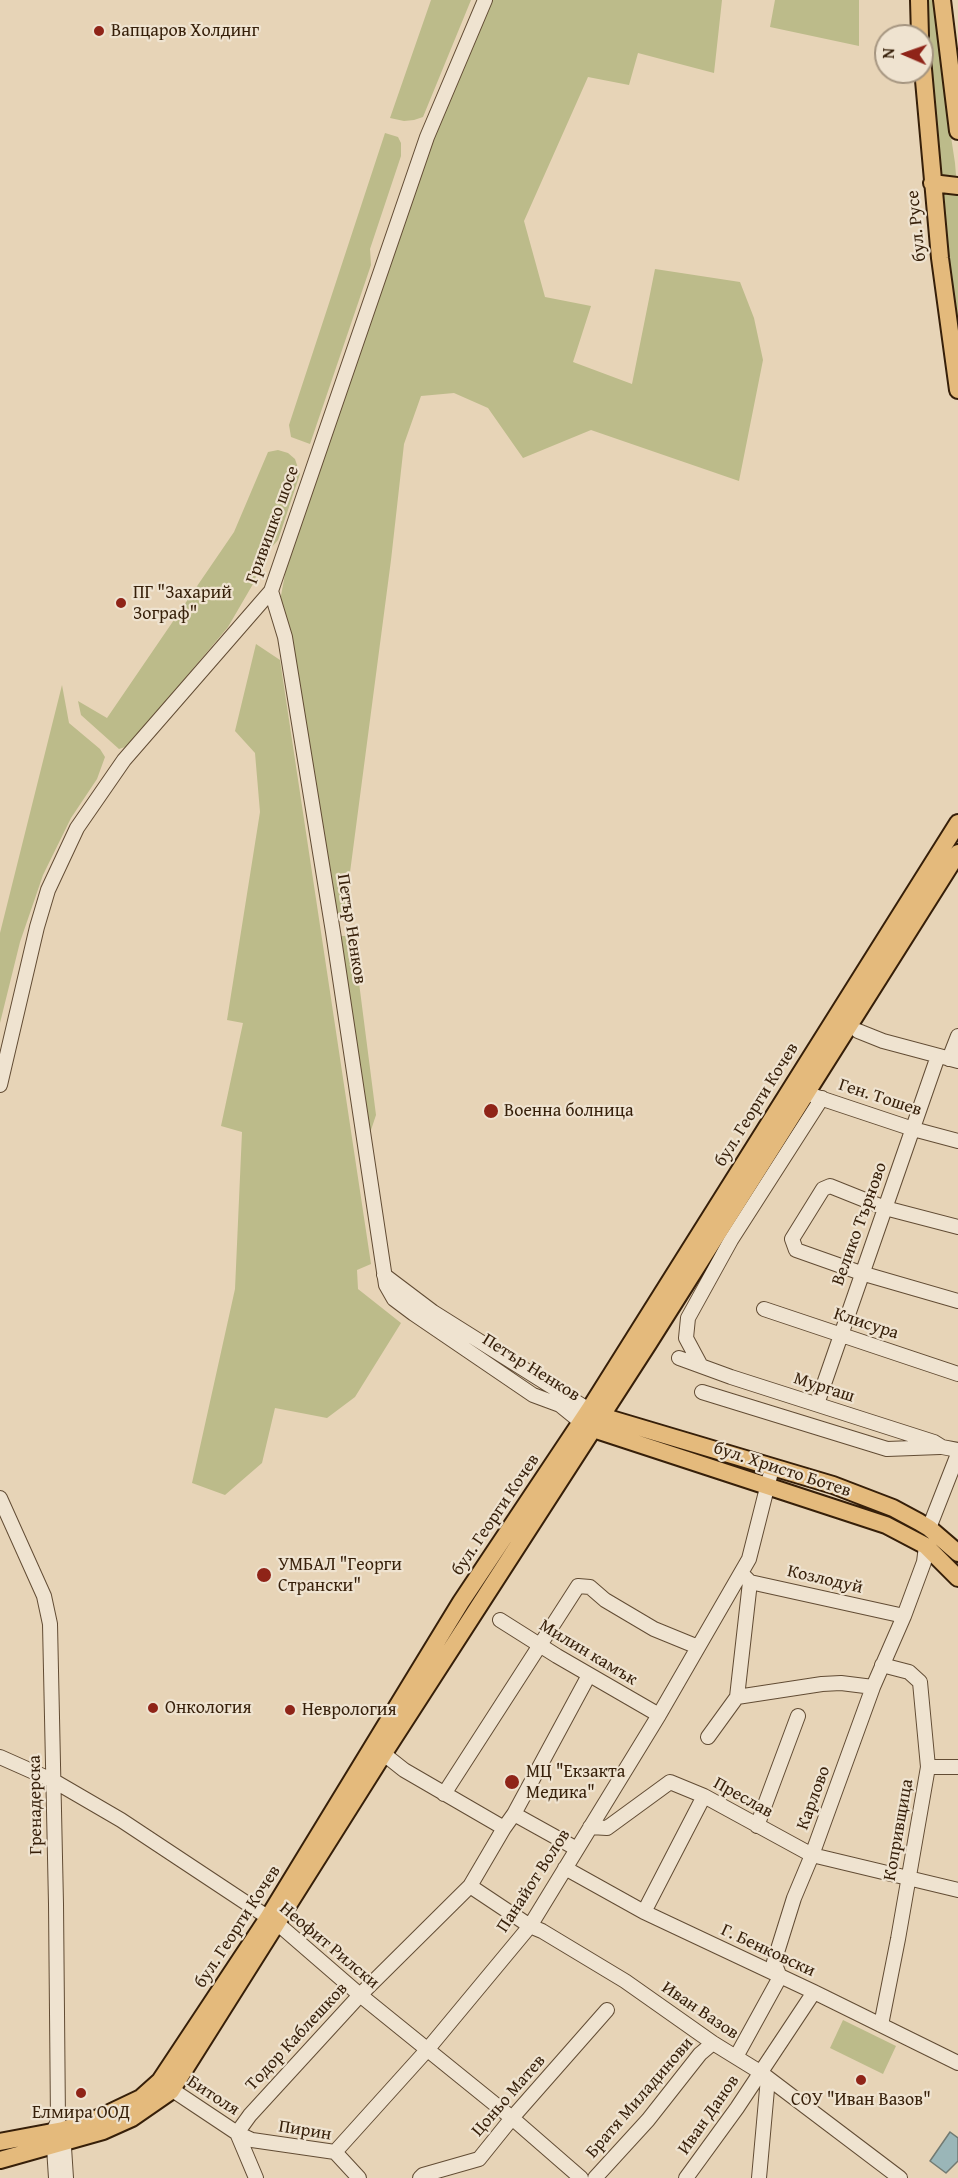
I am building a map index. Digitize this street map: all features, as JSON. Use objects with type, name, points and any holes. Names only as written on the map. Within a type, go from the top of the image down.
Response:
[{"type":"main road","points":[[920,0],[920,24]]},
{"type":"main road","points":[[942,0],[958,131]]},
{"type":"main road","name":"бул. Русе","points":[[924,84],[940,258],[958,390]]},
{"type":"main road","points":[[932,183],[958,186]]},
{"type":"main road","name":"бул. Георги Кочев","points":[[591,1419],[799,1089],[958,823]]},
{"type":"main road","name":"бул. Георги Кочев","points":[[0,2142],[103,2131],[132,2118],[166,2086],[273,1921],[379,1749],[461,1602],[591,1419],[756,1170],[799,1089],[958,853]]},
{"type":"main road","name":"бул. Христо Ботев","points":[[591,1419],[833,1485],[893,1509],[929,1527],[958,1553]]},
{"type":"main road","name":"бул. Христо Ботев","points":[[591,1419],[768,1485],[886,1525],[926,1546],[958,1578]]},
{"type":"main road","name":"бул. Георги Кочев","points":[[0,2160],[58,2134]]},
{"type":"street","name":"Гривишко шосе","points":[[0,1085],[37,927],[48,890],[77,828],[124,760],[271,591],[427,137],[485,0]]},
{"type":"street","name":"Петър Ненков","points":[[271,591],[285,637],[350,1036],[386,1286],[394,1299],[534,1395],[591,1419]]},
{"type":"street","points":[[858,1031],[883,1041],[949,1059]]},
{"type":"street","name":"Велико Търново","points":[[817,1404],[913,1129],[949,1059],[958,1036]]},
{"type":"street","name":"Ген. Тошев","points":[[799,1089],[913,1129],[958,1141]]},
{"type":"street","points":[[701,1366],[686,1338],[688,1318],[731,1240],[822,1098]]},
{"type":"street","points":[[756,1170],[783,1159]]},
{"type":"street","points":[[958,1227],[885,1208],[830,1186],[823,1189],[792,1239],[796,1250],[861,1273],[958,1301]]},
{"type":"street","name":"Клисура","points":[[764,1309],[958,1374]]},
{"type":"street","name":"Мургаш","points":[[679,1358],[934,1442],[942,1447],[958,1450]]},
{"type":"street","points":[[702,1392],[887,1449],[942,1447]]},
{"type":"street","points":[[929,1527],[958,1454]]},
{"type":"street","name":"Панайот Волов","points":[[335,2152],[427,2050],[530,1926],[698,1647],[746,1577],[772,1468]]},
{"type":"street","name":"Гренадерска","points":[[0,1498],[34,1571],[48,1608],[54,1780],[58,2134],[56,2178]]},
{"type":"street","name":"Карлово","points":[[780,1977],[774,1962],[794,1898],[873,1687],[904,1616],[924,1562],[926,1546]]},
{"type":"street","points":[[708,1737],[737,1697],[746,1577]]},
{"type":"street","name":"Козлодуй","points":[[746,1577],[904,1616]]},
{"type":"street","points":[[444,1794],[578,1586],[590,1587],[605,1600],[654,1629],[698,1647]]},
{"type":"street","name":"Милин камък","points":[[501,1620],[659,1715]]},
{"type":"street","name":"Копривщица","points":[[881,2025],[928,1767],[920,1682],[909,1672],[882,1665]]},
{"type":"street","name":"Тодор Каблешков","points":[[237,2133],[250,2115],[360,1995],[470,1886],[514,1814],[589,1675]]},
{"type":"street","points":[[737,1697],[822,1684],[841,1683],[873,1687]]},
{"type":"street","points":[[757,1826],[798,1716]]},
{"type":"street","points":[[379,1749],[404,1770],[504,1828]]},
{"type":"street","name":"Неофит Рилски","points":[[0,1757],[54,1780],[122,1820],[273,1921],[512,2118],[581,2178]]},
{"type":"street","points":[[928,1767],[958,1767]]},
{"type":"street","name":"Преслав","points":[[590,1827],[607,1828],[670,1782],[704,1796],[812,1855],[958,1890]]},
{"type":"street","points":[[644,1912],[704,1796]]},
{"type":"street","points":[[514,1814],[577,1849]]},
{"type":"street","name":"Г. Бенковски","points":[[565,1868],[644,1912],[958,2063]]},
{"type":"street","name":"Иван Вазов","points":[[470,1886],[530,1926],[625,1981],[713,2043],[764,2075],[900,2178]]},
{"type":"street","points":[[736,2057],[780,1977]]},
{"type":"street","name":"Иван Данов","points":[[686,2178],[764,2075],[814,1992]]},
{"type":"street","name":"Цоньо Матев","points":[[420,2178],[423,2175],[479,2159],[607,2010]]},
{"type":"street","name":"Братя Миладинови","points":[[595,2178],[648,2120],[700,2054],[713,2043]]},
{"type":"street","points":[[759,2178],[764,2075]]},
{"type":"street","name":"Битоля","points":[[166,2086],[237,2133],[256,2178]]},
{"type":"street","name":"Пирин","points":[[237,2133],[252,2140],[335,2152],[359,2178]]},
{"type":"street","name":"Гренадерска","points":[[58,2134],[66,2178]]},
{"type":"shaded area","points":[[431,0],[471,0],[423,117],[404,121],[390,118]]},
{"type":"shaded area","points":[[489,0],[722,0],[714,73],[638,53],[629,85],[588,77],[524,221],[545,297],[591,306],[573,362],[632,384],[655,269],[740,282],[754,318],[763,360],[739,481],[591,430],[523,458],[488,408],[454,393],[421,396],[404,444],[344,918],[328,921],[279,606],[286,569],[431,140]]},
{"type":"shaded area","points":[[775,0],[859,0],[859,46],[770,27]]},
{"type":"shaded area","points":[[922,0],[935,0],[955,163],[954,180],[936,177],[929,84],[934,84],[934,24],[924,24]]},
{"type":"shaded area","points":[[385,133],[398,137],[401,143],[401,156],[370,249],[371,265],[310,444],[291,437],[289,425]]},
{"type":"shaded area","points":[[945,193],[958,194],[958,344],[953,317],[942,195]]},
{"type":"shaded area","points":[[278,450],[288,453],[295,459],[300,474],[278,540],[264,556],[253,584],[228,627],[128,746],[119,749],[81,715],[78,701],[107,718],[234,532],[268,452]]},
{"type":"shaded area","points":[[256,644],[280,660],[371,1264],[357,1270],[358,1289],[401,1323],[355,1397],[327,1418],[275,1408],[262,1463],[225,1495],[192,1483],[235,1289],[242,1132],[221,1126],[243,1023],[227,1020],[260,812],[255,753],[235,731]]},
{"type":"shaded area","points":[[62,685],[69,723],[100,749],[105,757],[97,779],[71,818],[43,875],[20,942],[0,1023],[0,933]]},
{"type":"shaded area","points":[[336,936],[353,936],[376,1115],[370,1133],[363,1133]]},
{"type":"shaded area","points":[[843,2020],[896,2046],[883,2074],[830,2048]]},
{"type":"water","points":[[950,2132],[958,2138],[958,2161],[946,2173],[930,2161]]},
{"type":"place","name":"Вапцаров Холдинг","points":[[99,31]]},
{"type":"place","name":"ПГ \"Захарий Зограф\"","points":[[121,603]]},
{"type":"place","name":"Военна болница","points":[[491,1111]]},
{"type":"place","name":"УМБАЛ \"Георги Странски\"","points":[[264,1575]]},
{"type":"place","name":"Онкология","points":[[153,1708]]},
{"type":"place","name":"Неврология","points":[[290,1710]]},
{"type":"place","name":"МЦ \"Екзакта Медика\"","points":[[512,1782]]},
{"type":"place","name":"СОУ \"Иван Вазов\"","points":[[861,2080]]},
{"type":"place","name":"Елмира ООД","points":[[81,2093]]}]
